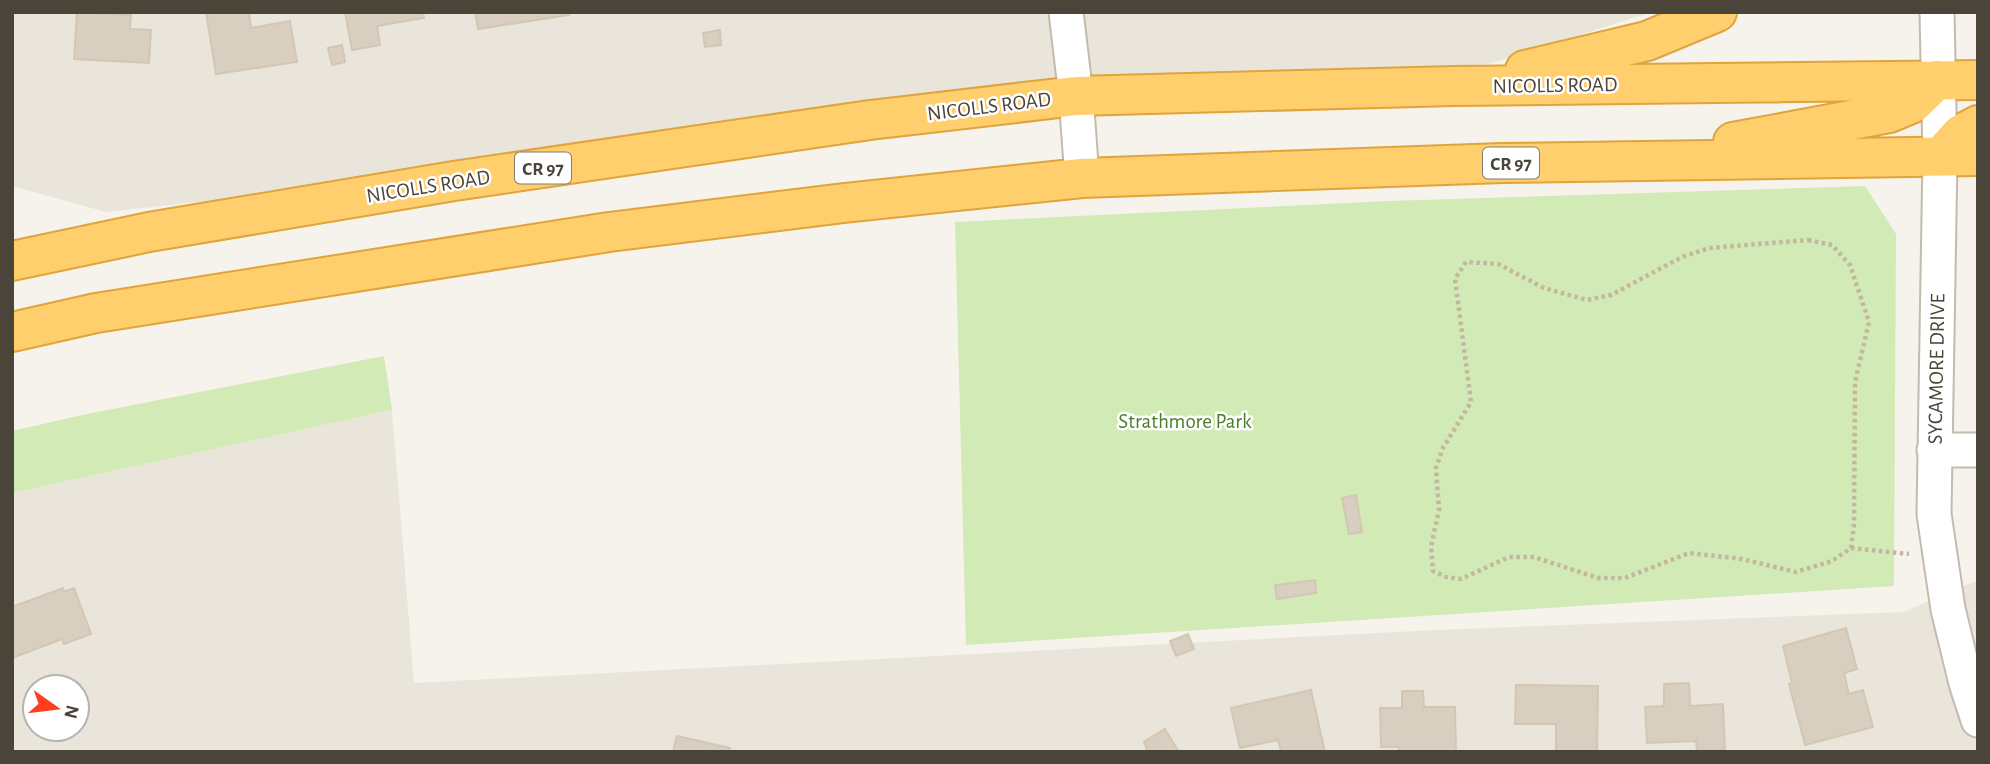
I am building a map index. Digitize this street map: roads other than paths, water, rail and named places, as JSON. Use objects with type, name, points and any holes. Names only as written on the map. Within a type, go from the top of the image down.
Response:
[{"type":"highway","points":[[1454,86],[1647,41],[1717,12]]},
{"type":"highway","points":[[1624,161],[1889,113],[1913,103],[1937,80]]},
{"type":"highway","name":"NICOLLS ROAD","points":[[12,261],[149,233],[467,179],[870,120],[1076,96],[1454,86],[1978,80]]},
{"type":"highway","points":[[1940,157],[1961,134],[1978,125]]},
{"type":"highway","name":"CR 97","points":[[12,332],[109,311],[609,232],[844,203],[1082,178],[1502,163],[1978,156]]},
{"type":"street","points":[[1066,12],[1082,178]]},
{"type":"street","name":"SYCAMORE DRIVE","points":[[1937,12],[1940,157],[1934,514],[1948,609],[1965,683],[1978,720]]},
{"type":"street","points":[[1934,450],[1978,450]]},
{"type":"park label","name":"Strathmore Park","points":[[1185,421]]}]
